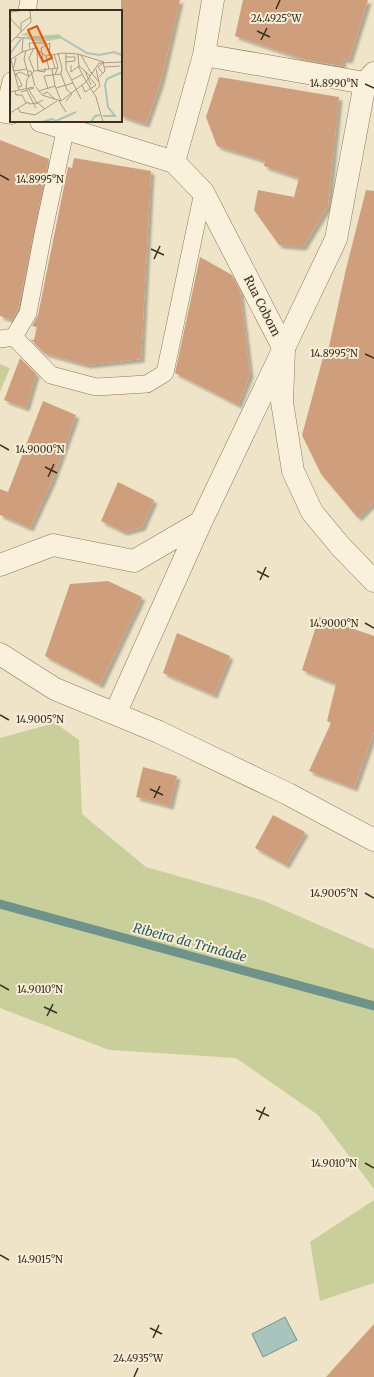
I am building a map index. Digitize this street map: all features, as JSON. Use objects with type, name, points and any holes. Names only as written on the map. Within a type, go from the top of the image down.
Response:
[{"type":"street","points":[[174,162],[204,55],[213,0]]},
{"type":"street","points":[[115,714],[201,522],[336,239],[370,78],[204,55]]},
{"type":"street","name":"Rua Cobom","points":[[45,122],[174,162],[203,192],[284,349],[282,402],[293,471],[312,512],[341,547],[373,579]]},
{"type":"street","points":[[0,564],[53,545],[134,561],[201,522]]},
{"type":"street","points":[[0,654],[55,689],[166,735],[288,794],[374,840]]},
{"type":"lane","points":[[27,10],[30,0]]},
{"type":"lane","points":[[5,112],[10,86]]},
{"type":"lane","points":[[66,128],[43,234],[28,314],[7,338],[51,375],[96,387],[147,384],[165,373],[203,192]]},
{"type":"green space","points":[[0,364],[10,368],[0,392]]},
{"type":"green space","points":[[55,723],[79,740],[82,814],[146,867],[262,900],[374,949],[374,1189],[318,1115],[236,1058],[109,1050],[0,1008],[0,738]]},
{"type":"green space","points":[[374,1200],[374,1283],[320,1301],[310,1242]]},
{"type":"water","points":[[285,1317],[297,1340],[263,1357],[252,1334]]},
{"type":"building","points":[[121,0],[180,0],[161,81],[146,124],[122,116]]},
{"type":"building","points":[[243,0],[368,0],[349,60],[343,59],[342,66],[307,60],[235,36]]},
{"type":"building","points":[[219,77],[339,97],[328,206],[303,247],[279,245],[254,210],[258,190],[294,197],[299,178],[264,166],[265,161],[217,146],[206,117]]},
{"type":"building","points":[[0,140],[49,159],[18,309],[12,320],[0,316]]},
{"type":"building","points":[[74,158],[151,171],[141,359],[87,365],[44,353],[30,339],[34,340],[37,327],[32,326],[38,315],[68,167],[72,168]]},
{"type":"building","points":[[366,190],[374,191],[374,502],[358,518],[321,474],[302,435],[325,350],[328,351],[346,269]]},
{"type":"building","points":[[200,257],[232,275],[240,291],[250,374],[238,405],[175,373]]},
{"type":"building","points":[[20,358],[36,374],[26,408],[4,400]]},
{"type":"building","points":[[43,401],[76,415],[52,481],[30,528],[0,515],[0,489],[8,492]]},
{"type":"building","points":[[118,482],[154,500],[142,527],[124,532],[101,521]]},
{"type":"building","points":[[108,581],[142,597],[100,685],[45,656],[70,584]]},
{"type":"building","points":[[319,617],[374,636],[374,732],[354,788],[309,771],[331,723],[327,721],[336,684],[302,670]]},
{"type":"building","points":[[177,633],[230,656],[214,695],[163,673]]},
{"type":"building","points":[[143,767],[177,776],[170,806],[136,797]]},
{"type":"building","points":[[273,815],[305,832],[286,865],[255,848]]},
{"type":"building","points":[[374,1324],[374,1377],[326,1377]]},
{"type":"waterway","name":"Ribeira da Trindade","points":[[0,904],[374,1006]]}]
